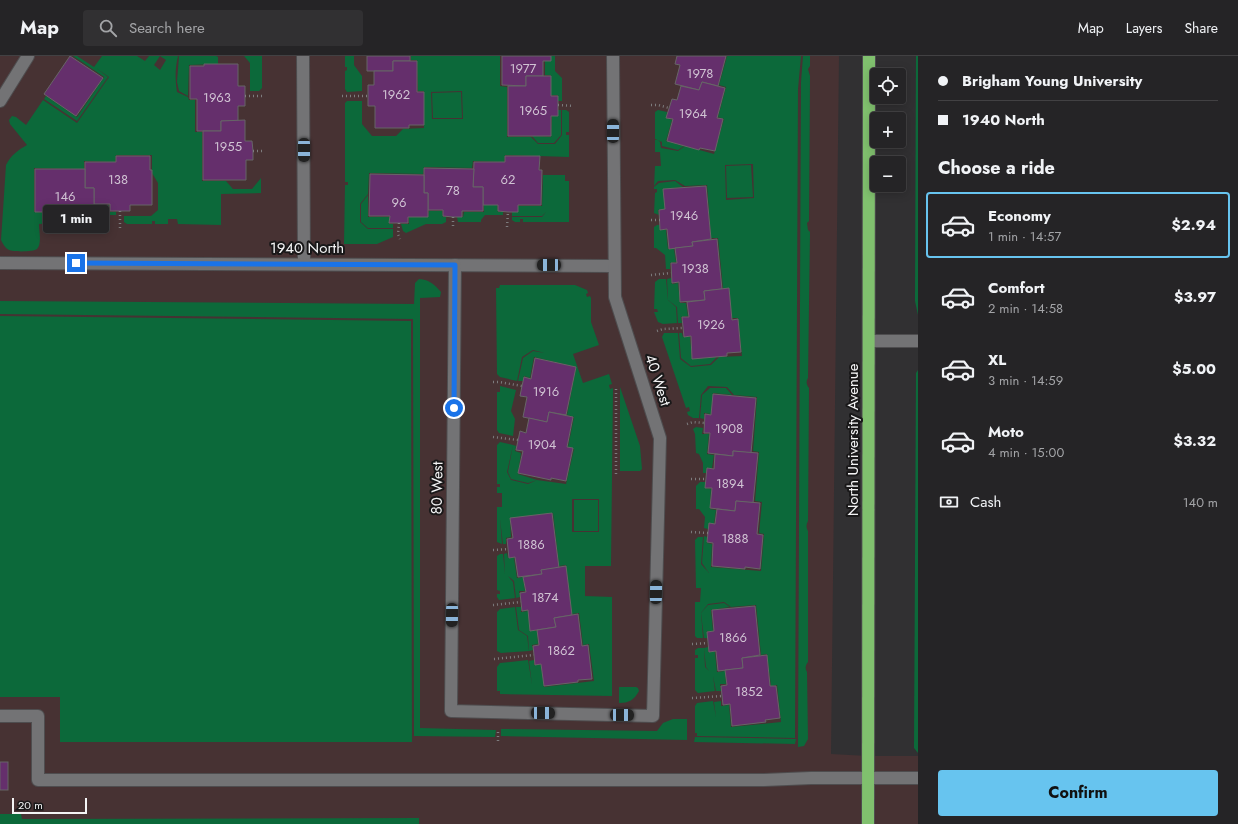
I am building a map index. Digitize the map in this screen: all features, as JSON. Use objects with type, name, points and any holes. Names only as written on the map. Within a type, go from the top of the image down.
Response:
[{"type":"highway","name":"North University Avenue","points":[[868,824],[869,56]]},
{"type":"street","points":[[0,101],[28,56]]},
{"type":"street","points":[[303,56],[304,264]]},
{"type":"street","name":"40 West","points":[[613,56],[615,297],[660,438],[653,716]]},
{"type":"street","name":"1940 North","points":[[0,263],[614,266]]},
{"type":"street","name":"80 West","points":[[455,265],[450,711],[653,716]]},
{"type":"street","points":[[869,341],[918,341]]},
{"type":"street","points":[[0,716],[38,716],[38,780],[764,780],[811,778],[918,778]]},
{"type":"path","points":[[245,96],[264,96]]},
{"type":"path","points":[[342,96],[368,96]]},
{"type":"path","points":[[558,105],[573,106]]},
{"type":"path","points":[[651,105],[669,108]]},
{"type":"path","points":[[253,151],[264,151]]},
{"type":"path","points":[[120,211],[120,228]]},
{"type":"path","points":[[507,227],[508,212]]},
{"type":"path","points":[[453,217],[453,227]]},
{"type":"path","points":[[66,218],[66,228]]},
{"type":"path","points":[[651,220],[660,220]]},
{"type":"path","points":[[398,223],[398,234],[400,239]]},
{"type":"path","points":[[651,275],[671,273]]},
{"type":"path","points":[[657,331],[663,329],[683,328]]},
{"type":"path","points":[[493,382],[522,386]]},
{"type":"path","points":[[616,386],[616,474]]},
{"type":"path","points":[[687,424],[693,422],[704,423]]},
{"type":"path","points":[[493,437],[518,440]]},
{"type":"path","points":[[691,479],[706,479]]},
{"type":"path","points":[[691,532],[708,533]]},
{"type":"path","points":[[493,550],[508,549]]},
{"type":"path","points":[[493,605],[521,602]]},
{"type":"path","points":[[692,644],[708,643]]},
{"type":"path","points":[[494,659],[534,655]]},
{"type":"path","points":[[692,698],[722,696]]},
{"type":"path","points":[[498,728],[498,741]]},
{"type":"shaded area","points":[[0,56],[839,56],[831,754],[918,756],[918,824],[0,824]]},
{"type":"green space","points":[[73,56],[77,56],[94,67],[102,56],[137,56],[145,61],[149,56],[160,56],[178,56],[176,65],[177,92],[188,97],[189,100],[195,100],[195,132],[202,132],[202,181],[226,181],[233,189],[252,189],[261,178],[261,193],[221,194],[221,225],[178,224],[177,219],[168,219],[168,224],[155,224],[155,221],[152,221],[152,224],[127,224],[124,222],[124,216],[151,216],[158,210],[158,183],[152,173],[152,155],[116,155],[115,162],[84,161],[84,169],[34,168],[34,212],[55,213],[55,219],[61,219],[61,223],[39,224],[39,247],[35,250],[11,251],[8,249],[4,246],[1,240],[6,165],[15,153],[27,145],[10,124],[9,120],[12,116],[16,117],[26,125],[43,100],[77,123],[109,77],[96,68],[108,77],[77,121],[44,99],[46,96],[77,117],[104,77]],"holes":[[[160,56],[166,60],[160,70],[154,65]]]},
{"type":"green space","points":[[179,56],[218,57],[218,64],[189,65],[188,96],[179,91],[177,82]]},
{"type":"green space","points":[[244,56],[262,56],[262,88],[259,91],[250,91],[250,63]]},
{"type":"green space","points":[[345,56],[354,56],[354,65],[362,76],[362,91],[347,92],[345,89],[345,71],[347,70],[347,67],[345,67]]},
{"type":"green space","points":[[411,56],[500,56],[500,86],[507,87],[507,137],[531,137],[538,144],[555,144],[562,135],[562,110],[566,110],[569,112],[569,132],[566,132],[566,135],[569,135],[569,157],[505,155],[504,162],[473,161],[472,168],[424,167],[423,174],[369,173],[368,194],[360,204],[360,222],[368,229],[393,229],[393,237],[377,244],[344,244],[345,185],[348,185],[348,182],[345,182],[345,103],[347,101],[362,101],[362,124],[372,136],[396,136],[403,129],[424,128],[424,91],[418,91],[417,60],[411,60]],"holes":[[[462,91],[463,119],[432,119],[431,92]]]},
{"type":"green space","points":[[551,56],[555,56],[555,71],[562,78],[562,101],[558,101],[558,95],[551,95],[551,75],[545,75],[545,61],[551,61]]},
{"type":"green space","points":[[727,56],[801,56],[798,89],[795,738],[697,736],[697,733],[695,733],[695,706],[697,703],[713,701],[716,717],[714,702],[721,701],[721,706],[729,705],[731,727],[781,722],[777,685],[771,686],[767,654],[761,655],[756,605],[731,607],[724,602],[708,604],[701,613],[703,638],[697,638],[695,636],[695,602],[700,602],[701,588],[696,588],[695,540],[698,537],[703,537],[701,564],[709,573],[702,563],[704,536],[707,537],[707,543],[712,544],[711,567],[761,571],[764,534],[759,533],[762,502],[755,501],[759,452],[753,451],[757,397],[734,395],[727,387],[708,386],[701,395],[699,418],[693,418],[688,415],[687,412],[690,411],[689,407],[686,408],[662,337],[664,333],[678,333],[680,359],[691,367],[711,365],[719,357],[742,356],[738,318],[732,318],[729,288],[723,288],[718,238],[711,238],[707,185],[685,186],[675,180],[658,181],[654,186],[655,166],[661,166],[660,152],[655,152],[655,140],[660,142],[661,148],[678,151],[685,146],[714,154],[724,119],[718,117],[726,87],[719,85]],"holes":[[[753,164],[754,198],[726,200],[725,165]]]},
{"type":"green space","points":[[803,56],[810,56],[810,66],[808,69],[810,76],[809,221],[807,223],[808,230],[810,232],[807,380],[807,385],[809,388],[808,521],[806,526],[808,531],[808,662],[806,665],[806,670],[808,739],[804,746],[798,747],[801,82]]},
{"type":"green space","points":[[916,56],[918,56],[918,315],[915,301]]},
{"type":"green space","points":[[461,92],[462,118],[433,118],[432,93]]},
{"type":"green space","points":[[558,110],[561,110],[561,135],[554,143],[538,143],[532,136],[551,137],[552,116],[558,116]]},
{"type":"green space","points":[[658,110],[667,112],[666,118],[672,120],[666,141],[684,146],[678,150],[662,146],[662,142],[655,139],[655,112]]},
{"type":"green space","points":[[751,165],[753,197],[727,198],[726,166]]},
{"type":"green space","points":[[543,175],[565,175],[565,181],[569,181],[569,222],[523,222],[523,219],[520,219],[520,222],[515,222],[512,220],[512,217],[542,217],[546,212],[542,216],[512,216],[512,212],[518,212],[518,206],[542,206]]},
{"type":"green space","points":[[675,181],[683,187],[663,189],[665,209],[658,210],[659,215],[654,213],[655,193],[657,192],[657,189],[654,189],[654,187],[659,183]]},
{"type":"green space","points":[[368,195],[368,217],[389,217],[389,224],[393,224],[393,228],[368,228],[361,222],[361,204]]},
{"type":"green space","points":[[94,205],[109,205],[109,212],[116,212],[116,215],[100,215],[93,220],[93,223],[70,223],[69,219],[76,218],[76,212],[94,212]]},
{"type":"green space","points":[[484,205],[497,205],[498,212],[503,212],[503,215],[485,215],[481,222],[458,222],[457,217],[463,217],[464,212],[484,212]]},
{"type":"green space","points":[[429,211],[442,211],[443,217],[446,217],[446,222],[442,224],[426,224],[406,233],[403,231],[401,224],[409,224],[409,217],[428,217]]},
{"type":"green space","points":[[659,225],[660,230],[666,230],[668,249],[674,249],[676,262],[670,263],[670,269],[666,269],[665,255],[654,248],[654,227]]},
{"type":"green space","points":[[671,278],[672,284],[678,283],[680,303],[686,303],[688,316],[681,317],[682,323],[678,323],[677,307],[668,300],[667,279]]},
{"type":"green space","points":[[419,279],[432,283],[441,292],[440,297],[420,298],[420,728],[496,730],[495,737],[414,736],[413,319],[0,314],[0,301],[414,304],[415,283]]},
{"type":"green space","points":[[659,279],[666,279],[668,300],[676,307],[677,323],[663,324],[658,322],[654,312],[658,312],[657,309],[654,309],[655,282]]},
{"type":"green space","points":[[500,285],[575,285],[587,290],[587,297],[590,296],[591,298],[591,322],[599,345],[573,354],[583,383],[609,374],[612,384],[609,385],[610,389],[613,388],[611,566],[585,566],[585,596],[612,597],[612,696],[500,694],[500,691],[497,691],[497,667],[500,663],[528,660],[532,685],[529,661],[534,660],[534,665],[541,665],[544,687],[594,681],[589,644],[583,645],[579,613],[572,614],[566,565],[559,566],[553,513],[510,518],[511,537],[506,538],[506,544],[503,544],[500,519],[502,544],[497,542],[497,507],[502,507],[502,493],[497,493],[497,487],[500,487],[500,484],[497,484],[497,445],[500,442],[513,445],[507,472],[511,480],[528,484],[537,480],[566,484],[574,449],[568,447],[574,417],[567,415],[576,367],[534,357],[530,378],[524,376],[523,381],[518,381],[523,358],[533,351],[545,353],[533,350],[522,357],[517,381],[500,377],[497,374],[496,288],[499,288]],"holes":[[[572,499],[599,499],[599,532],[572,532]]]},
{"type":"green space","points":[[0,316],[411,321],[412,742],[60,742],[60,697],[0,697]]},
{"type":"green space","points":[[679,333],[682,333],[683,337],[690,337],[692,359],[717,357],[710,364],[691,366],[681,358]]},
{"type":"green space","points":[[918,370],[918,753],[914,748],[916,373]]},
{"type":"green space","points":[[500,386],[516,390],[511,411],[515,419],[513,436],[499,433],[497,430],[497,392],[500,392]]},
{"type":"green space","points":[[620,387],[640,446],[642,469],[640,471],[620,471]]},
{"type":"green space","points":[[710,388],[726,388],[732,395],[713,393],[711,414],[704,413],[704,419],[700,418],[702,395]]},
{"type":"green space","points":[[696,427],[703,428],[702,434],[709,434],[707,454],[714,455],[712,468],[707,468],[706,473],[703,473],[703,463],[699,454],[696,453],[695,434],[693,429]]},
{"type":"green space","points":[[513,445],[516,446],[515,451],[521,453],[518,474],[537,480],[528,483],[511,479],[508,472]]},
{"type":"green space","points":[[700,482],[705,482],[705,488],[711,489],[710,509],[716,510],[714,524],[709,523],[708,529],[704,528],[705,517],[699,509],[696,509],[696,486]]},
{"type":"green space","points":[[574,500],[598,500],[598,531],[574,531]]},
{"type":"green space","points":[[507,553],[508,558],[514,558],[517,578],[523,577],[525,591],[519,591],[520,597],[516,598],[514,581],[508,576],[513,582],[515,598],[499,600],[497,597],[497,594],[500,594],[500,591],[497,590],[497,556],[503,554],[505,574],[504,554]]},
{"type":"green space","points":[[724,603],[730,607],[711,610],[713,631],[707,631],[707,638],[704,638],[701,613],[708,605]]},
{"type":"green space","points":[[515,607],[518,630],[527,636],[529,651],[501,653],[497,651],[497,612],[500,609]]},
{"type":"green space","points":[[516,607],[521,607],[521,612],[528,611],[530,631],[537,631],[538,644],[532,645],[533,650],[529,651],[528,636],[519,630]]},
{"type":"green space","points":[[708,647],[708,652],[715,652],[717,672],[725,671],[726,684],[720,684],[721,691],[716,691],[713,676],[715,691],[698,693],[695,690],[695,658],[698,658],[698,655],[695,655],[695,650],[698,648]],"holes":[[[704,648],[706,667],[709,671],[705,667]]]},
{"type":"green space","points":[[619,687],[636,687],[639,691],[631,700],[619,703]]},
{"type":"green space","points":[[673,719],[687,719],[687,740],[501,736],[501,729],[657,731],[663,723]]},
{"type":"green space","points":[[695,737],[796,739],[795,744],[694,742]]},
{"type":"green space","points":[[0,814],[21,814],[22,819],[419,818],[419,824],[0,824]]},
{"type":"building","points":[[70,56],[103,78],[76,116],[44,94]]},
{"type":"building","points":[[367,56],[410,56],[410,61],[393,61],[393,71],[367,71]]},
{"type":"building","points":[[502,56],[551,56],[551,61],[543,61],[543,76],[526,76],[526,86],[502,85]]},
{"type":"building","points":[[677,56],[726,56],[718,86],[702,82],[699,90],[675,84],[680,65],[675,64]]},
{"type":"building","points":[[393,61],[417,61],[417,92],[424,92],[424,125],[409,125],[409,128],[375,128],[375,106],[368,106],[368,85],[374,85],[374,71],[393,71]]},
{"type":"building","points":[[204,64],[238,64],[238,86],[245,86],[245,106],[238,106],[238,121],[221,121],[221,131],[197,131],[197,99],[190,99],[190,66],[204,66]]},
{"type":"building","points":[[526,76],[551,76],[551,96],[558,96],[558,116],[551,116],[551,136],[508,136],[508,86],[526,86]]},
{"type":"building","points":[[702,82],[725,88],[717,118],[723,119],[715,151],[700,148],[699,150],[667,141],[673,119],[666,118],[672,99],[677,100],[681,86],[699,90]]},
{"type":"building","points":[[245,120],[245,141],[252,141],[253,151],[253,160],[246,160],[246,180],[203,180],[203,131],[221,131],[221,121]]},
{"type":"building","points":[[116,156],[150,156],[150,170],[152,170],[152,205],[130,205],[130,211],[110,211],[110,204],[94,204],[94,188],[85,188],[85,162],[116,162]]},
{"type":"building","points":[[505,156],[540,156],[539,170],[542,170],[541,205],[518,205],[518,212],[508,212],[498,211],[498,205],[483,205],[483,187],[473,187],[474,162],[505,162]]},
{"type":"building","points":[[424,168],[474,169],[473,187],[483,187],[483,211],[462,211],[462,217],[453,217],[443,216],[443,210],[428,210],[428,193],[424,193]]},
{"type":"building","points":[[35,169],[85,169],[85,188],[94,188],[94,212],[75,212],[75,218],[56,218],[56,212],[35,212]]},
{"type":"building","points":[[370,174],[424,175],[424,193],[428,193],[428,217],[408,217],[408,223],[389,223],[390,216],[369,216]]},
{"type":"building","points":[[706,186],[711,239],[692,242],[693,246],[669,249],[667,229],[660,230],[659,210],[665,209],[663,189]]},
{"type":"building","points":[[717,239],[722,289],[704,291],[705,300],[680,302],[679,282],[672,283],[671,263],[677,263],[675,248],[693,246],[692,242]]},
{"type":"building","points":[[729,288],[732,320],[738,319],[741,352],[727,353],[727,356],[692,359],[691,336],[684,337],[682,317],[689,317],[687,302],[705,300],[704,291]]},
{"type":"building","points":[[535,358],[576,367],[566,415],[549,412],[547,422],[523,417],[527,397],[520,396],[522,386],[524,377],[531,379]]},
{"type":"building","points":[[713,394],[756,398],[751,453],[733,451],[733,456],[708,453],[710,433],[704,433],[705,414],[711,415]]},
{"type":"building","points":[[549,412],[573,417],[567,447],[573,448],[566,481],[551,478],[551,480],[518,473],[523,451],[516,450],[520,431],[526,433],[529,418],[547,422]]},
{"type":"building","points":[[733,451],[758,453],[753,503],[736,501],[735,511],[710,508],[712,488],[705,488],[707,468],[714,469],[715,454],[733,456]]},
{"type":"building","points":[[736,501],[760,503],[757,534],[763,535],[760,569],[712,566],[713,543],[707,542],[709,523],[715,524],[717,509],[735,511]]},
{"type":"building","points":[[552,513],[559,568],[541,570],[542,574],[518,577],[515,557],[509,558],[507,539],[513,538],[510,518]]},
{"type":"building","points":[[566,566],[572,615],[554,618],[556,627],[530,631],[528,610],[522,611],[520,593],[526,592],[523,577],[542,574],[541,570]]},
{"type":"building","points":[[755,606],[760,655],[742,658],[743,668],[718,671],[716,651],[709,652],[707,632],[714,631],[712,610]]},
{"type":"building","points":[[578,614],[582,646],[588,645],[592,679],[544,686],[541,664],[535,665],[533,646],[539,645],[537,630],[556,627],[554,618]]},
{"type":"building","points":[[767,655],[770,686],[776,686],[780,718],[765,720],[766,722],[732,726],[730,704],[723,705],[721,686],[727,685],[725,670],[743,668],[742,658]]},
{"type":"building","points":[[0,762],[8,762],[8,790],[0,790]]},
{"type":"route","points":[[76,263],[455,265],[454,408]]}]
